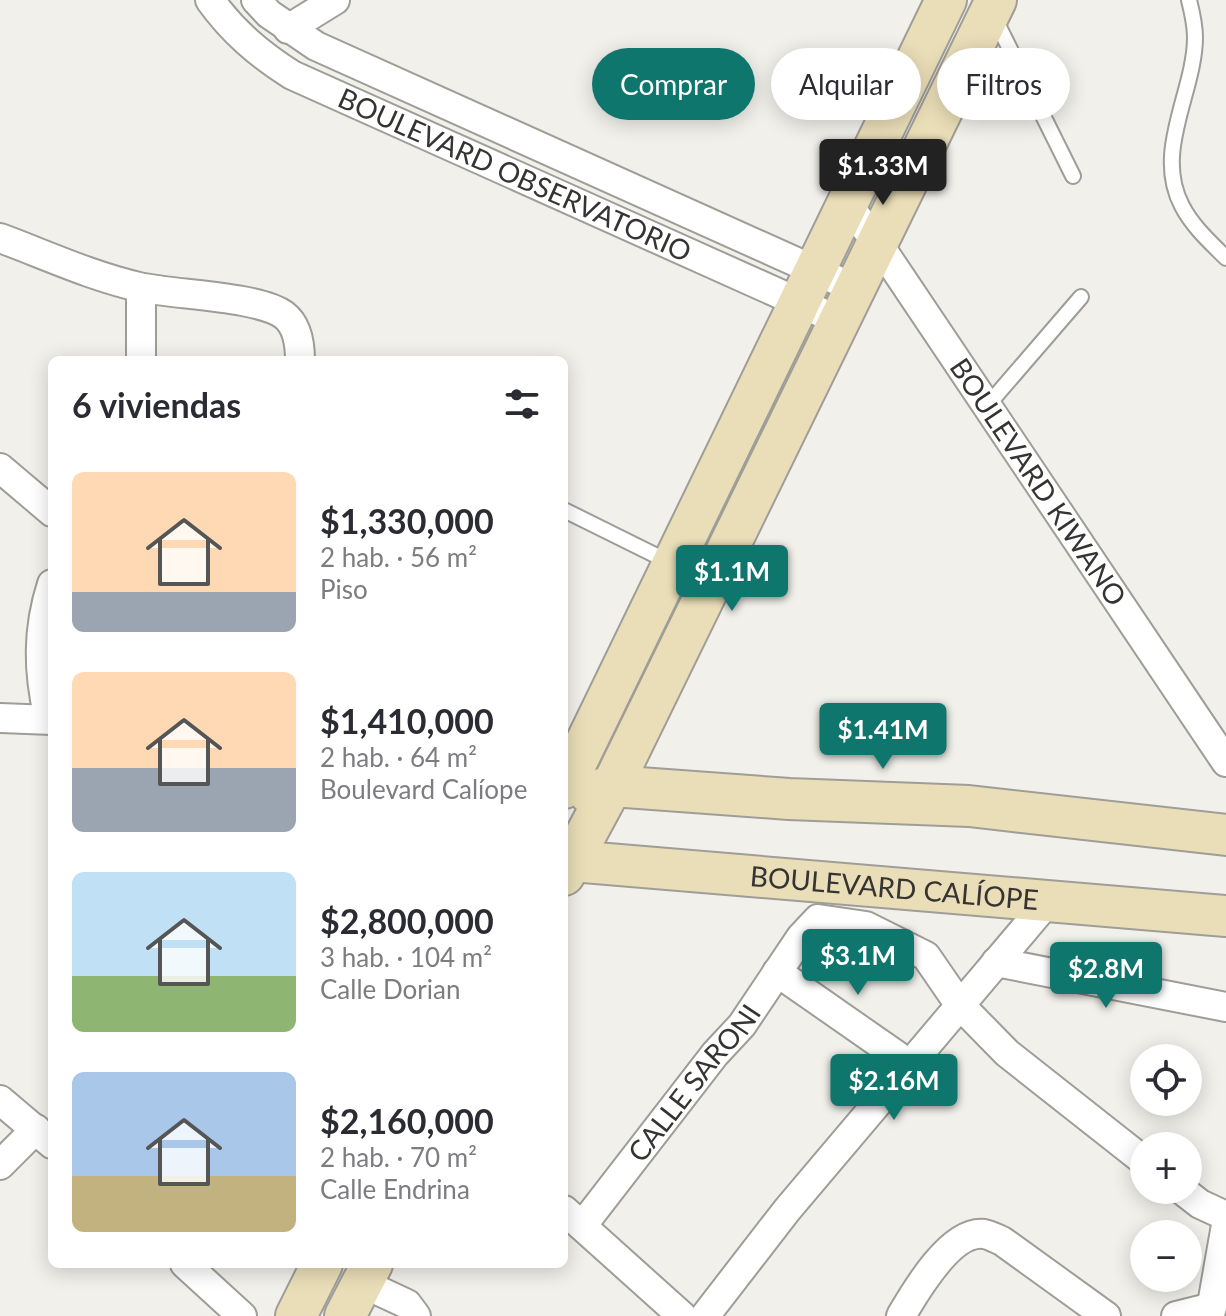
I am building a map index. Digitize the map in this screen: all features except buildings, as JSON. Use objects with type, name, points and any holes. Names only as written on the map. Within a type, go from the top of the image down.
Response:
[{"type":"street","name":"BOULEVARD OBSERVATORIO","points":[[210,0],[243,39],[262,56],[292,75],[807,286]]},
{"type":"street","name":"BOULEVARD OBSERVATORIO","points":[[256,0],[288,29],[316,46],[846,304]]},
{"type":"street","points":[[288,29],[335,0]]},
{"type":"street","points":[[568,789],[673,564],[946,0]]},
{"type":"street","points":[[568,861],[612,786],[993,6]]},
{"type":"street","name":"BOULEVARD KIWANO","points":[[848,205],[1226,762]]},
{"type":"street","points":[[0,238],[94,274],[141,288],[252,303],[283,315],[296,331],[299,356]]},
{"type":"street","points":[[141,288],[141,356]]},
{"type":"street","points":[[0,468],[48,509]]},
{"type":"street","points":[[48,596],[39,649],[41,686],[48,712]]},
{"type":"street","points":[[0,718],[48,719]]},
{"type":"street","points":[[568,793],[612,786],[789,799],[969,806],[1226,835]]},
{"type":"street","name":"BOULEVARD CALÍOPE","points":[[568,863],[1050,899],[1226,916]]},
{"type":"street","points":[[568,895],[580,880],[621,865]]},
{"type":"street","name":"CALLE SARONI","points":[[573,1218],[742,1025],[810,928],[836,884]]},
{"type":"street","points":[[705,1316],[787,1210],[1050,899]]},
{"type":"street","points":[[810,928],[866,926],[926,956],[959,1004],[1007,1053],[1130,1150]]},
{"type":"street","points":[[996,962],[1226,1007]]},
{"type":"street","points":[[777,972],[909,1064]]},
{"type":"street","points":[[0,1100],[44,1136],[0,1165]]},
{"type":"street","points":[[1200,1204],[1226,1216]]},
{"type":"street","points":[[573,1218],[682,1316]]},
{"type":"street","points":[[1176,1316],[1211,1311],[1226,1225]]},
{"type":"street","points":[[901,1316],[922,1280],[956,1244],[968,1236],[984,1234],[1002,1241],[1106,1316]]},
{"type":"street","points":[[189,1268],[242,1316]]},
{"type":"street","points":[[296,1316],[320,1268]]},
{"type":"street","points":[[360,1288],[407,1304],[416,1316]]},
{"type":"lane","points":[[1189,0],[1195,38],[1177,121],[1173,178],[1188,216],[1226,258]]},
{"type":"lane","points":[[993,6],[1073,176]]},
{"type":"lane","points":[[987,406],[1081,297]]},
{"type":"lane","points":[[568,512],[673,564]]}]
